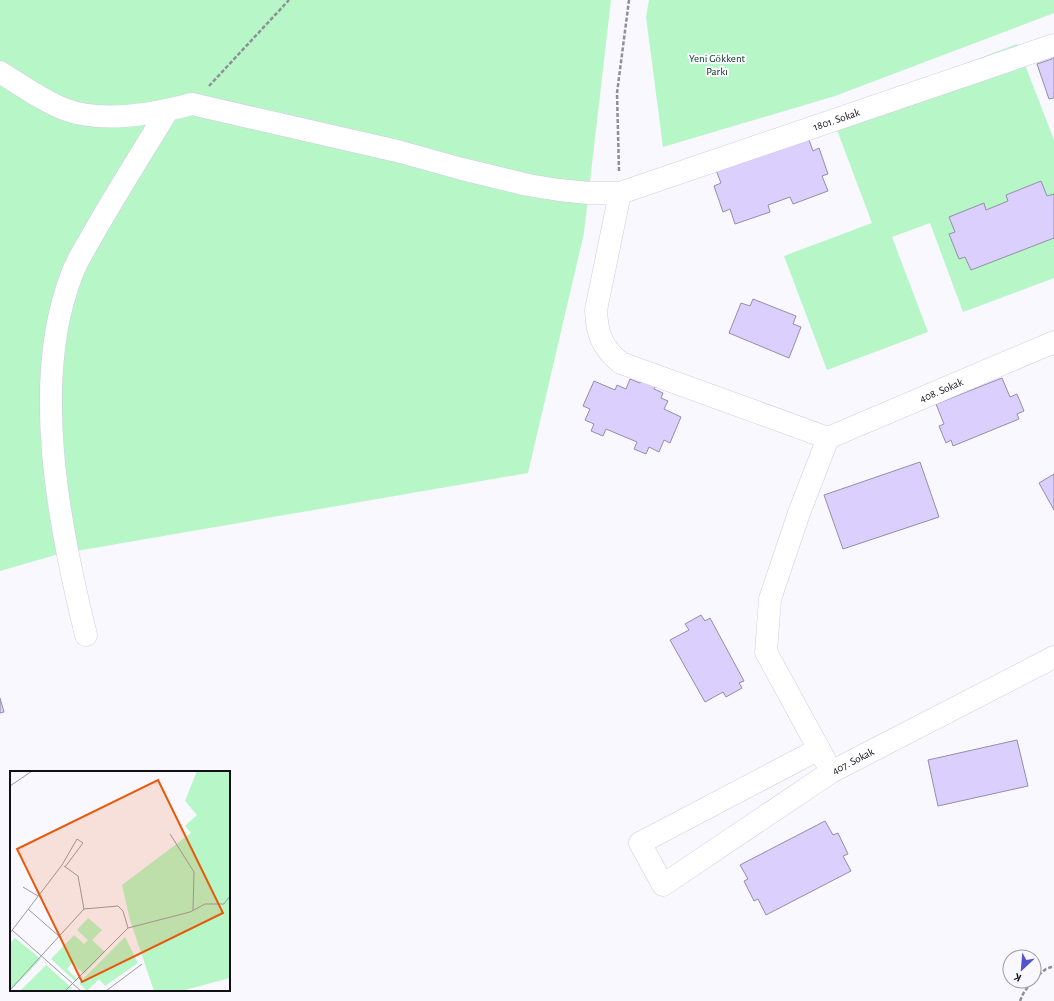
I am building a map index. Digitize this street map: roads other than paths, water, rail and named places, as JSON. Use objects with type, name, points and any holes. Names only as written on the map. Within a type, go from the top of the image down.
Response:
[{"type":"street","name":"1801. Sokak","points":[[620,194],[1054,45]]},
{"type":"street","points":[[0,72],[50,103],[65,110],[81,114],[95,116],[136,115],[168,110],[192,104],[397,151],[462,169],[528,184],[566,191],[620,194],[596,310],[596,324],[600,336],[605,347],[612,356],[621,363],[828,438],[799,513],[770,599],[766,652],[831,772]]},
{"type":"street","points":[[86,635],[68,557],[56,478],[51,410],[51,381],[54,338],[63,297],[72,272],[101,220],[168,110]]},
{"type":"street","name":"408. Sokak","points":[[828,438],[1054,342]]},
{"type":"street","name":"407. Sokak","points":[[819,749],[640,843],[663,885],[831,772],[1054,657]]},
{"type":"park label","name":"Yeni Gökkent Parkı","points":[[717,64]]}]
